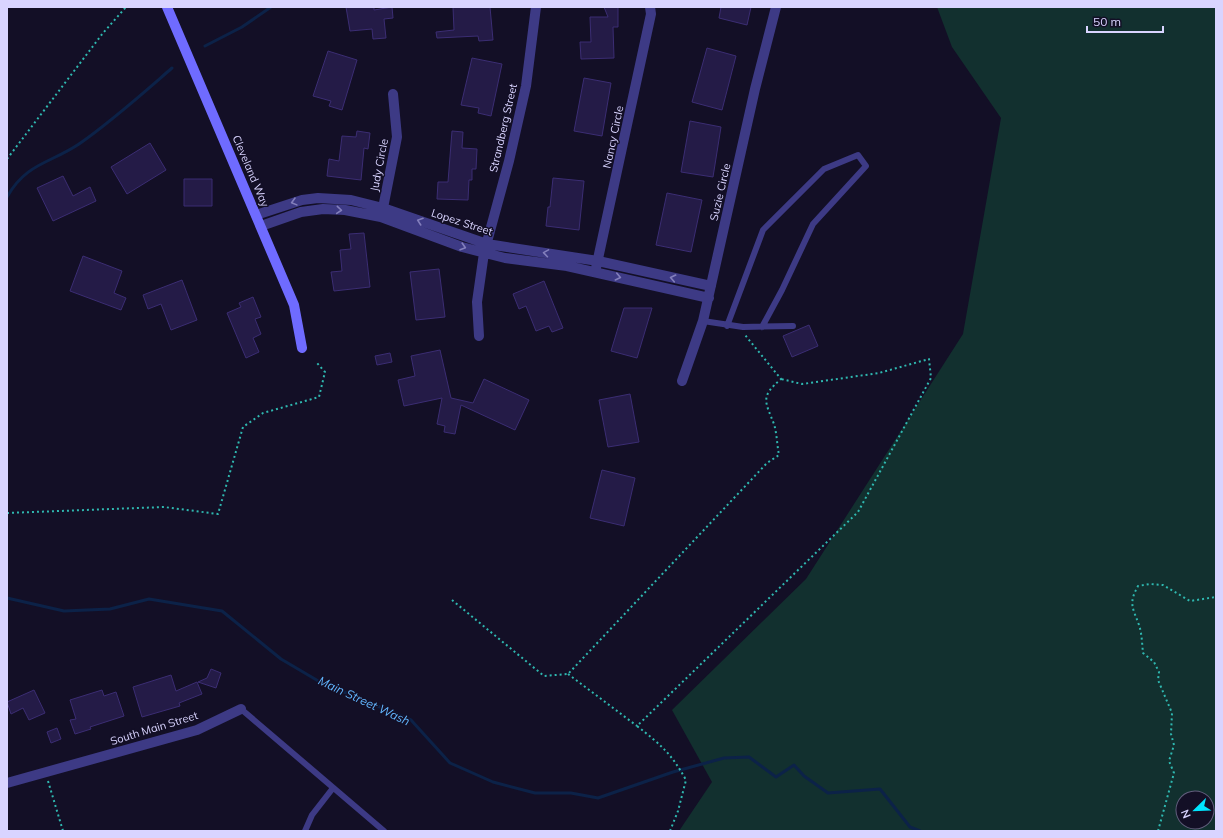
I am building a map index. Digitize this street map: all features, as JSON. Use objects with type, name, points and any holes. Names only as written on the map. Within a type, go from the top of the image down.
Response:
[{"type":"street","name":"Cleveland Way","points":[[167,7],[294,305],[302,348]]},
{"type":"street","name":"Strandberg Street","points":[[479,336],[477,302],[486,248],[509,161],[526,86],[536,7]]},
{"type":"street","name":"Nancy Circle","points":[[595,272],[651,14],[650,7]]},
{"type":"street","name":"Suzie Circle","points":[[682,381],[704,321],[755,89],[776,7]]},
{"type":"street","name":"Judy Circle","points":[[382,213],[398,137],[393,94]]},
{"type":"street","name":"Lopez Street","points":[[256,215],[286,204],[318,198],[351,200],[462,247],[486,248],[598,261],[711,286]]},
{"type":"street","name":"Lopez Street","points":[[261,226],[302,212],[323,209],[382,213]]},
{"type":"street","name":"Lopez Street","points":[[486,248],[525,261],[566,266],[709,298]]},
{"type":"street","name":"South Main Street","points":[[7,783],[198,730],[240,709]]},
{"type":"lane","points":[[727,326],[763,230],[824,169],[858,155],[866,166],[813,224],[782,290],[762,327]]},
{"type":"lane","points":[[704,321],[737,327],[793,326]]},
{"type":"lane","name":"South Main Street","points":[[240,709],[384,831]]},
{"type":"lane","points":[[306,831],[312,815],[333,788]]},
{"type":"path","points":[[7,160],[103,33],[126,7]]},
{"type":"path","points":[[637,726],[858,512],[931,378],[929,359],[879,373],[802,384],[781,379],[737,327]]},
{"type":"path","points":[[7,513],[164,507],[218,514],[243,427],[263,413],[319,397],[325,372],[318,363]]},
{"type":"path","points":[[568,674],[767,463],[779,455],[774,426],[765,405],[768,390],[781,379]]},
{"type":"path","points":[[1158,831],[1174,773],[1169,761],[1174,745],[1171,734],[1172,713],[1158,680],[1159,672],[1154,662],[1143,653],[1142,635],[1132,612],[1133,595],[1138,586],[1150,584],[1163,585],[1190,601],[1216,597]]},
{"type":"path","points":[[452,600],[544,676],[568,674],[637,726],[674,759],[686,780],[678,811],[670,831]]},
{"type":"path","points":[[45,773],[63,831]]},
{"type":"green space","points":[[937,7],[1216,7],[1216,831],[679,831],[712,782],[672,710],[806,579],[963,334],[1001,118],[952,47]]},
{"type":"building","points":[[346,7],[374,7],[374,10],[392,7],[393,18],[384,19],[386,38],[373,39],[372,29],[350,31]]},
{"type":"building","points":[[453,7],[490,7],[493,40],[479,41],[478,36],[437,38],[436,32],[454,30]]},
{"type":"building","points":[[604,7],[618,7],[618,27],[613,27],[614,58],[581,59],[580,42],[591,42],[590,17],[608,17]]},
{"type":"building","points":[[721,7],[751,7],[747,25],[719,18]]},
{"type":"building","points":[[707,48],[736,56],[722,110],[692,102]]},
{"type":"building","points":[[328,51],[357,60],[342,110],[329,106],[331,101],[313,96]]},
{"type":"building","points":[[472,58],[502,64],[491,116],[478,113],[479,108],[461,105]]},
{"type":"building","points":[[584,78],[611,83],[602,136],[574,131]]},
{"type":"building","points":[[690,121],[721,127],[713,177],[681,172]]},
{"type":"building","points":[[357,131],[370,133],[368,149],[364,148],[361,180],[327,176],[329,159],[339,161],[342,136],[356,137]]},
{"type":"building","points":[[452,131],[463,132],[462,148],[477,149],[476,169],[472,169],[472,180],[469,180],[468,200],[437,199],[438,182],[448,182]]},
{"type":"building","points":[[150,143],[166,170],[127,194],[111,167]]},
{"type":"building","points":[[63,176],[73,196],[90,187],[96,201],[53,221],[37,188]]},
{"type":"building","points":[[553,178],[584,181],[579,230],[546,226],[548,207],[550,207]]},
{"type":"building","points":[[184,179],[212,179],[212,206],[184,206]]},
{"type":"building","points":[[667,193],[702,200],[691,252],[656,245]]},
{"type":"building","points":[[364,233],[370,287],[334,291],[331,272],[342,271],[340,250],[351,249],[349,234]]},
{"type":"building","points":[[83,256],[122,271],[114,293],[126,298],[121,310],[70,291]]},
{"type":"building","points":[[439,269],[445,317],[416,320],[410,272]]},
{"type":"building","points":[[182,280],[197,320],[171,330],[161,304],[148,309],[143,295]]},
{"type":"building","points":[[544,281],[563,328],[552,332],[549,326],[536,331],[526,306],[519,309],[513,294]]},
{"type":"building","points":[[253,297],[261,317],[255,319],[261,334],[253,338],[259,352],[246,358],[227,313],[241,307],[239,303]]},
{"type":"building","points":[[624,308],[652,308],[637,358],[611,351]]},
{"type":"building","points":[[809,325],[818,346],[792,357],[783,336]]},
{"type":"building","points":[[440,350],[451,398],[473,403],[484,379],[529,400],[515,430],[461,405],[455,434],[444,432],[445,426],[437,424],[442,398],[404,406],[398,380],[415,376],[411,356]]},
{"type":"building","points":[[390,353],[392,362],[377,365],[375,356]]},
{"type":"building","points":[[630,394],[639,442],[608,447],[599,400]]},
{"type":"building","points":[[602,470],[635,478],[624,526],[590,518]]},
{"type":"building","points":[[211,669],[221,673],[216,688],[198,682],[207,678]]},
{"type":"building","points":[[171,675],[176,691],[197,682],[202,694],[179,703],[180,706],[142,717],[133,687]]},
{"type":"building","points":[[34,690],[45,713],[29,720],[23,708],[11,714],[7,702]]},
{"type":"building","points":[[102,690],[104,696],[116,692],[124,716],[90,727],[91,729],[75,734],[70,720],[76,719],[70,700]]},
{"type":"building","points":[[57,728],[61,739],[51,743],[47,732]]},
{"type":"waterway","points":[[205,46],[242,27],[271,7]]},
{"type":"waterway","points":[[7,197],[22,177],[31,170],[79,144],[127,107],[172,68]]},
{"type":"waterway","name":"Main Street Wash","points":[[7,598],[64,611],[110,609],[149,599],[222,611],[281,659],[320,682],[411,720],[450,763],[493,782],[535,793],[571,793],[598,798],[673,772],[724,758],[749,757],[776,777],[794,765],[804,776],[828,793],[880,789],[910,827],[920,831]]}]
